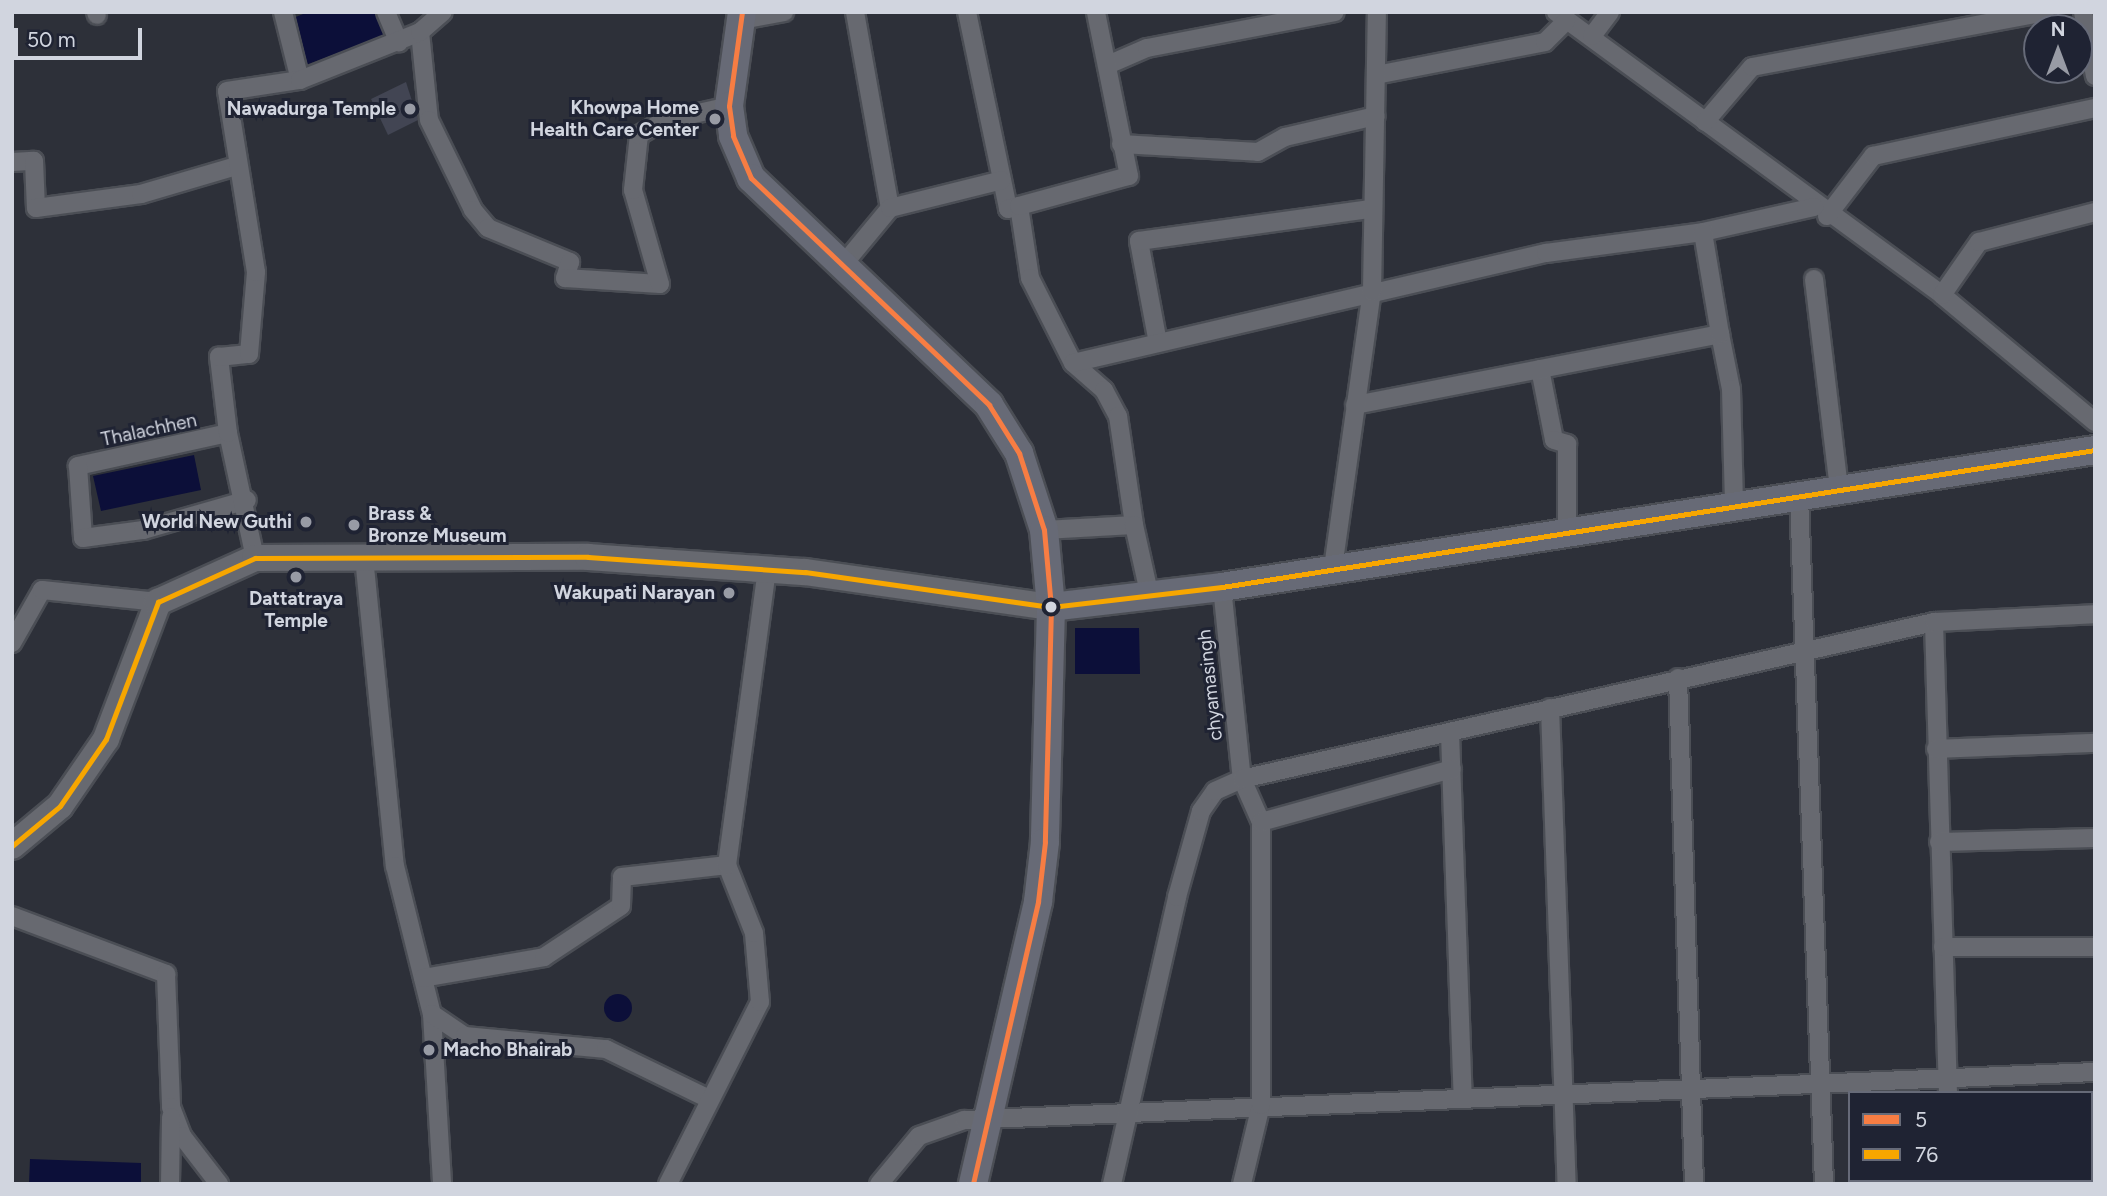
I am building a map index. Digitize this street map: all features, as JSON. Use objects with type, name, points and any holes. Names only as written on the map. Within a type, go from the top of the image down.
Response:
[{"type":"main road","points":[[741,16],[729,106],[733,136],[751,178],[997,415],[1029,476],[1044,530],[1051,607],[1038,902],[973,1184]]},
{"type":"main road","points":[[12,846],[60,806],[106,739],[158,603],[255,558],[496,554],[767,568],[1051,607],[1222,587],[1734,503],[1799,496],[2095,450]]},
{"type":"street","points":[[283,12],[300,80]]},
{"type":"street","points":[[386,12],[399,42]]},
{"type":"street","points":[[255,558],[247,500],[228,433],[219,357],[249,354],[257,272],[252,221],[236,166],[227,91],[300,80],[399,42],[420,32],[443,12]]},
{"type":"street","points":[[741,16],[784,12]]},
{"type":"street","points":[[855,12],[890,208]]},
{"type":"street","points":[[967,12],[1009,209],[1129,176],[1110,64],[1096,12]]},
{"type":"street","points":[[1110,64],[1147,48],[1335,12]]},
{"type":"street","points":[[1333,568],[1372,292],[1369,209],[1376,116],[1377,12]]},
{"type":"street","points":[[1592,36],[1610,12]]},
{"type":"street","points":[[1705,122],[1752,67],[2045,12]]},
{"type":"street","points":[[2082,12],[2095,76]]},
{"type":"street","points":[[1376,75],[1545,42],[1561,17],[1592,36],[1820,211],[1942,295],[2095,422]]},
{"type":"street","points":[[420,32],[423,99],[473,210],[488,228],[570,262],[565,278],[660,284],[633,190],[639,135],[663,121],[729,106]]},
{"type":"street","points":[[1073,363],[1546,253],[1703,232],[1820,211],[1873,156],[2095,108]]},
{"type":"street","points":[[1122,144],[1258,152],[1285,137],[1376,116]]},
{"type":"street","points":[[12,162],[34,161],[36,208],[141,194],[236,166]]},
{"type":"street","points":[[842,265],[890,208],[1002,180]]},
{"type":"street","points":[[1019,206],[1030,278],[1073,363],[1104,390],[1118,415],[1134,525],[1150,597]]},
{"type":"street","points":[[1158,343],[1139,241],[1369,209]]},
{"type":"street","points":[[1942,295],[1979,242],[2095,212]]},
{"type":"street","points":[[1703,232],[1731,389],[1734,503]]},
{"type":"street","points":[[1814,279],[1839,490]]},
{"type":"street","points":[[1355,405],[1720,334]]},
{"type":"street","points":[[1539,369],[1554,440],[1567,444],[1567,530]]},
{"type":"street","name":"Thalachhen","points":[[228,433],[78,466],[83,538],[143,530],[247,500]]},
{"type":"street","points":[[1799,496],[1824,1184]]},
{"type":"street","points":[[1044,530],[1134,525]]},
{"type":"street","points":[[364,557],[395,866],[432,1014],[442,1184]]},
{"type":"street","points":[[668,1184],[708,1098],[760,1002],[754,933],[727,865],[767,568]]},
{"type":"street","name":"chyamasingh","points":[[1222,587],[1242,779],[1261,822]]},
{"type":"street","points":[[12,643],[42,590],[158,603]]},
{"type":"street","points":[[1112,1184],[1201,811],[1215,792],[1242,779],[1934,622],[2095,614]]},
{"type":"street","points":[[1934,622],[1948,1084]]},
{"type":"street","points":[[1678,678],[1695,1184]]},
{"type":"street","points":[[1550,708],[1567,1184]]},
{"type":"street","points":[[1450,733],[1463,1098]]},
{"type":"street","points":[[1936,749],[2095,743]]},
{"type":"street","points":[[1242,1184],[1261,1105],[1261,822],[1452,769]]},
{"type":"street","points":[[1939,842],[2095,838]]},
{"type":"street","points":[[423,978],[544,957],[621,906],[622,877],[727,865]]},
{"type":"street","points":[[12,916],[166,974],[171,1107],[170,1184]]},
{"type":"street","points":[[1943,947],[2095,947]]},
{"type":"street","points":[[432,1014],[481,1039],[606,1049],[708,1098]]},
{"type":"street","points":[[879,1184],[919,1136],[987,1118],[1128,1115],[1261,1105],[1821,1083],[1948,1084],[2095,1072]]},
{"type":"street","points":[[171,1107],[182,1136],[219,1184]]},
{"type":"street","points":[[2071,1184],[2095,1183]]},
{"type":"shaded area","points":[[308,12],[383,12],[392,33],[303,66],[286,21]]},
{"type":"shaded area","points":[[194,455],[201,490],[101,511],[93,476]]},
{"type":"shaded area","points":[[1075,628],[1139,628],[1140,674],[1075,674]]},
{"type":"shaded area","points":[[618,994],[628,998],[632,1008],[628,1018],[618,1022],[608,1018],[604,1008],[608,998]]},
{"type":"shaded area","points":[[30,1159],[141,1163],[141,1184],[29,1184]]},
{"type":"building","name":"Nawadurga Temple","points":[[406,82],[418,120],[388,135],[371,99]]},
{"type":"transit line","name":"5","points":[[742,12],[729,106],[733,136],[751,178],[989,405],[1019,453],[1044,530],[1051,607],[1045,842],[1038,902],[973,1184]]},
{"type":"transit line","name":"76","points":[[12,846],[60,806],[106,739],[158,602],[255,558],[588,557],[805,572],[1051,607],[1222,587],[2095,450]]},
{"type":"place","name":"Nawadurga Temple","points":[[410,109]]},
{"type":"place","name":"Khowpa Home Health Care Center","points":[[715,119]]},
{"type":"place","name":"World New Guthi","points":[[306,522]]},
{"type":"place","name":"Brass & Bronze Museum","points":[[354,525]]},
{"type":"place","name":"Dattatraya Temple","points":[[296,577]]},
{"type":"place","name":"Wakupati Narayan","points":[[729,593]]},
{"type":"place","name":"Macho Bhairab","points":[[429,1050]]}]
